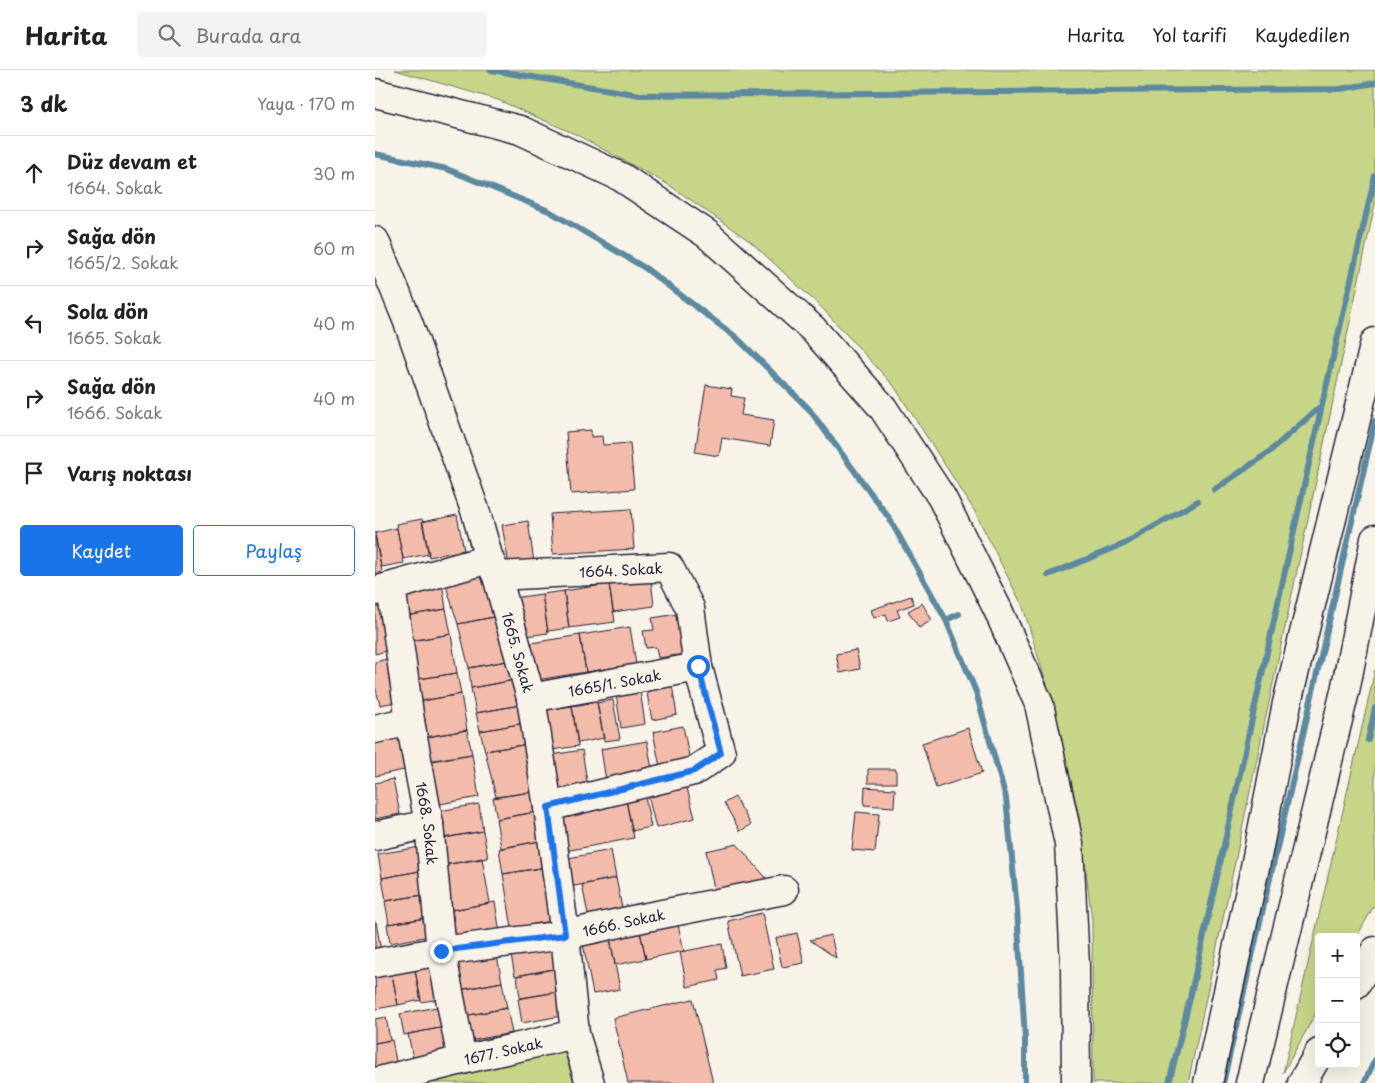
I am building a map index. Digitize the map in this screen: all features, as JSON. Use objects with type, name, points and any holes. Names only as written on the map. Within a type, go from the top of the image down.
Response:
[{"type":"main road","points":[[375,93],[520,130],[621,177],[707,234],[813,329],[883,408],[942,498],[998,610],[1039,704],[1069,844],[1075,966],[1076,1083]]},
{"type":"main road","name":"1665. Sokak","points":[[375,241],[411,331],[476,514],[531,698],[565,935],[575,1034],[590,1083]]},
{"type":"main road","points":[[1208,1083],[1254,872],[1287,703],[1375,342]]},
{"type":"main road","points":[[1250,1083],[1345,690],[1375,539]]},
{"type":"main road","name":"1664. Sokak","points":[[383,589],[493,567],[669,567],[690,608],[698,666],[721,753],[694,771],[548,807]]},
{"type":"main road","name":"1668. Sokak","points":[[383,589],[429,824],[441,951],[462,1060]]},
{"type":"main road","name":"1665/1. Sokak","points":[[531,698],[698,666]]},
{"type":"main road","points":[[375,729],[410,721]]},
{"type":"main road","points":[[375,836],[429,824]]},
{"type":"main road","name":"1666. Sokak","points":[[375,963],[441,951],[565,935],[784,890]]},
{"type":"main road","points":[[1359,978],[1375,951]]},
{"type":"main road","name":"1677. Sokak","points":[[375,1082],[575,1034]]},
{"type":"main road","points":[[1302,1083],[1315,1060]]},
{"type":"green space","points":[[395,70],[1375,70],[1375,204],[1188,1083],[1093,1083],[1092,920],[1079,816],[1056,715],[1023,607],[974,510],[894,386],[822,308],[751,242],[669,185],[575,134],[498,100]]},
{"type":"green space","points":[[1375,670],[1375,904],[1359,933],[1315,933],[1315,1014],[1283,1073]]},
{"type":"green space","points":[[561,1040],[574,1083],[408,1083]]},
{"type":"building","points":[[706,385],[732,389],[731,396],[744,398],[741,415],[774,420],[770,446],[722,438],[719,456],[695,452]]},
{"type":"building","points":[[591,430],[591,437],[602,436],[603,445],[630,443],[634,489],[571,494],[566,432]]},
{"type":"building","points":[[631,509],[634,549],[553,554],[550,514]]},
{"type":"building","points":[[457,515],[464,550],[429,557],[422,522]]},
{"type":"building","points":[[422,519],[429,554],[403,559],[396,524]]},
{"type":"building","points":[[528,521],[534,562],[509,566],[502,525]]},
{"type":"building","points":[[397,528],[404,563],[381,567],[375,533]]},
{"type":"building","points":[[375,536],[382,572],[375,574]]},
{"type":"building","points":[[488,567],[504,615],[458,624],[443,576]]},
{"type":"building","points":[[651,579],[654,606],[613,612],[609,584]]},
{"type":"building","points":[[442,582],[446,609],[400,617],[395,590]]},
{"type":"building","points":[[609,584],[615,622],[569,628],[564,591]]},
{"type":"building","points":[[564,591],[569,628],[548,631],[542,594]]},
{"type":"building","points":[[542,594],[548,633],[519,637],[513,598]]},
{"type":"building","points":[[911,596],[914,604],[897,610],[900,617],[888,621],[886,614],[874,618],[871,610]]},
{"type":"building","points":[[922,603],[932,620],[919,628],[908,611]]},
{"type":"building","points":[[383,606],[393,649],[375,654],[375,608]]},
{"type":"building","points":[[446,609],[451,634],[404,642],[400,617]]},
{"type":"building","points":[[678,614],[684,654],[658,658],[656,647],[646,648],[643,631],[654,630],[652,618]]},
{"type":"building","points":[[504,615],[512,660],[469,668],[458,624]]},
{"type":"building","points":[[630,627],[636,664],[586,672],[580,635]]},
{"type":"building","points":[[451,634],[457,673],[412,680],[406,642]]},
{"type":"building","points":[[580,635],[586,672],[537,680],[531,643]]},
{"type":"building","points":[[856,650],[860,669],[840,673],[836,654]]},
{"type":"building","points":[[391,658],[401,701],[380,705],[375,686],[375,662]]},
{"type":"building","points":[[512,660],[515,680],[471,688],[469,668]]},
{"type":"building","points":[[457,673],[461,694],[417,702],[413,680]]},
{"type":"building","points":[[671,679],[677,715],[652,720],[645,683]]},
{"type":"building","points":[[515,680],[520,705],[476,713],[471,688]]},
{"type":"building","points":[[640,690],[645,724],[621,728],[616,694]]},
{"type":"building","points":[[461,694],[467,730],[419,738],[417,702]]},
{"type":"building","points":[[613,700],[620,739],[604,741],[597,703]]},
{"type":"building","points":[[597,702],[604,738],[578,743],[572,706]]},
{"type":"building","points":[[520,705],[525,723],[480,731],[476,713]]},
{"type":"building","points":[[572,706],[578,746],[545,751],[538,711]]},
{"type":"building","points":[[525,723],[529,744],[485,751],[480,731]]},
{"type":"building","points":[[683,726],[690,761],[660,767],[653,732]]},
{"type":"building","points":[[968,728],[982,773],[936,788],[922,743]]},
{"type":"building","points":[[467,730],[472,754],[427,761],[423,738]]},
{"type":"building","points":[[406,734],[413,768],[375,776],[375,741]]},
{"type":"building","points":[[647,741],[654,780],[607,787],[601,749]]},
{"type":"building","points":[[529,744],[538,791],[496,797],[485,751]]},
{"type":"building","points":[[582,750],[588,788],[551,794],[545,756]]},
{"type":"building","points":[[472,754],[479,797],[434,805],[426,762]]},
{"type":"building","points":[[868,769],[896,769],[896,783],[868,783]]},
{"type":"building","points":[[684,777],[695,818],[656,828],[646,787]]},
{"type":"building","points":[[393,779],[400,814],[375,819],[375,783]]},
{"type":"building","points":[[865,787],[895,789],[894,807],[864,805]]},
{"type":"building","points":[[538,791],[542,811],[497,819],[493,798]]},
{"type":"building","points":[[644,792],[651,827],[632,831],[625,795]]},
{"type":"building","points":[[625,795],[634,838],[565,851],[557,809]]},
{"type":"building","points":[[735,797],[751,825],[740,831],[724,803]]},
{"type":"building","points":[[479,804],[483,831],[437,839],[433,812]]},
{"type":"building","points":[[542,811],[545,840],[501,848],[496,819]]},
{"type":"building","points":[[856,812],[879,814],[875,852],[852,850]]},
{"type":"building","points":[[483,831],[488,858],[444,865],[439,839]]},
{"type":"building","points":[[545,840],[547,867],[503,874],[499,849]]},
{"type":"building","points":[[737,844],[773,886],[716,898],[706,851]]},
{"type":"building","points":[[421,847],[425,870],[382,878],[378,854]]},
{"type":"building","points":[[611,850],[616,878],[569,887],[563,859]]},
{"type":"building","points":[[482,858],[490,903],[452,910],[444,865]]},
{"type":"building","points":[[547,867],[556,920],[512,928],[503,874]]},
{"type":"building","points":[[425,870],[429,894],[386,901],[382,878]]},
{"type":"building","points":[[616,878],[624,918],[590,924],[582,885]]},
{"type":"building","points":[[429,894],[433,917],[389,924],[385,901]]},
{"type":"building","points":[[495,902],[500,933],[457,940],[452,910]]},
{"type":"building","points":[[762,913],[774,969],[740,976],[728,921]]},
{"type":"building","points":[[433,917],[436,935],[390,943],[387,924]]},
{"type":"building","points":[[677,920],[684,951],[646,959],[639,927]]},
{"type":"building","points":[[375,922],[381,951],[375,952]]},
{"type":"building","points":[[639,927],[646,959],[615,965],[609,933]]},
{"type":"building","points":[[609,933],[620,989],[593,994],[582,939]]},
{"type":"building","points":[[797,933],[804,963],[782,967],[776,938]]},
{"type":"building","points":[[831,935],[836,958],[810,940]]},
{"type":"building","points":[[555,942],[559,968],[515,976],[510,950]]},
{"type":"building","points":[[722,944],[726,968],[717,970],[719,980],[687,987],[680,952]]},
{"type":"building","points":[[496,950],[502,982],[460,990],[454,959]]},
{"type":"building","points":[[437,955],[445,998],[421,1002],[413,960]]},
{"type":"building","points":[[413,960],[421,1000],[398,1005],[390,964]]},
{"type":"building","points":[[390,965],[398,1005],[376,1009],[375,967]]},
{"type":"building","points":[[559,968],[563,991],[520,998],[517,976]]},
{"type":"building","points":[[502,982],[507,1008],[464,1016],[459,990]]},
{"type":"building","points":[[563,991],[567,1015],[522,1023],[518,999]]},
{"type":"building","points":[[693,999],[713,1083],[628,1083],[613,1018]]},
{"type":"building","points":[[447,1005],[450,1026],[404,1035],[400,1014]]},
{"type":"building","points":[[507,1008],[512,1033],[469,1041],[464,1016]]},
{"type":"building","points":[[386,1017],[390,1040],[375,1043],[375,1019]]},
{"type":"building","points":[[450,1026],[455,1049],[413,1058],[408,1034]]},
{"type":"building","points":[[392,1040],[398,1072],[375,1076],[375,1043]]},
{"type":"waterway","points":[[491,70],[640,95],[1340,89],[1375,83]]},
{"type":"waterway","points":[[375,154],[447,169],[549,211],[645,268],[737,338],[809,409],[889,518],[946,620],[976,692],[1006,798],[1017,909],[1025,1039],[1025,1083]]},
{"type":"waterway","points":[[1169,1083],[1190,998],[1375,176]]},
{"type":"waterway","points":[[1214,490],[1268,453],[1321,406]]},
{"type":"waterway","points":[[1223,1083],[1375,421]]},
{"type":"waterway","points":[[1048,575],[1124,544],[1198,501]]},
{"type":"waterway","points":[[946,620],[959,614]]},
{"type":"waterway","points":[[1368,740],[1375,708]]},
{"type":"waterway","points":[[1364,1083],[1375,1060]]},
{"type":"route","points":[[441,951],[565,935],[548,807],[694,771],[721,753],[698,666]]}]
